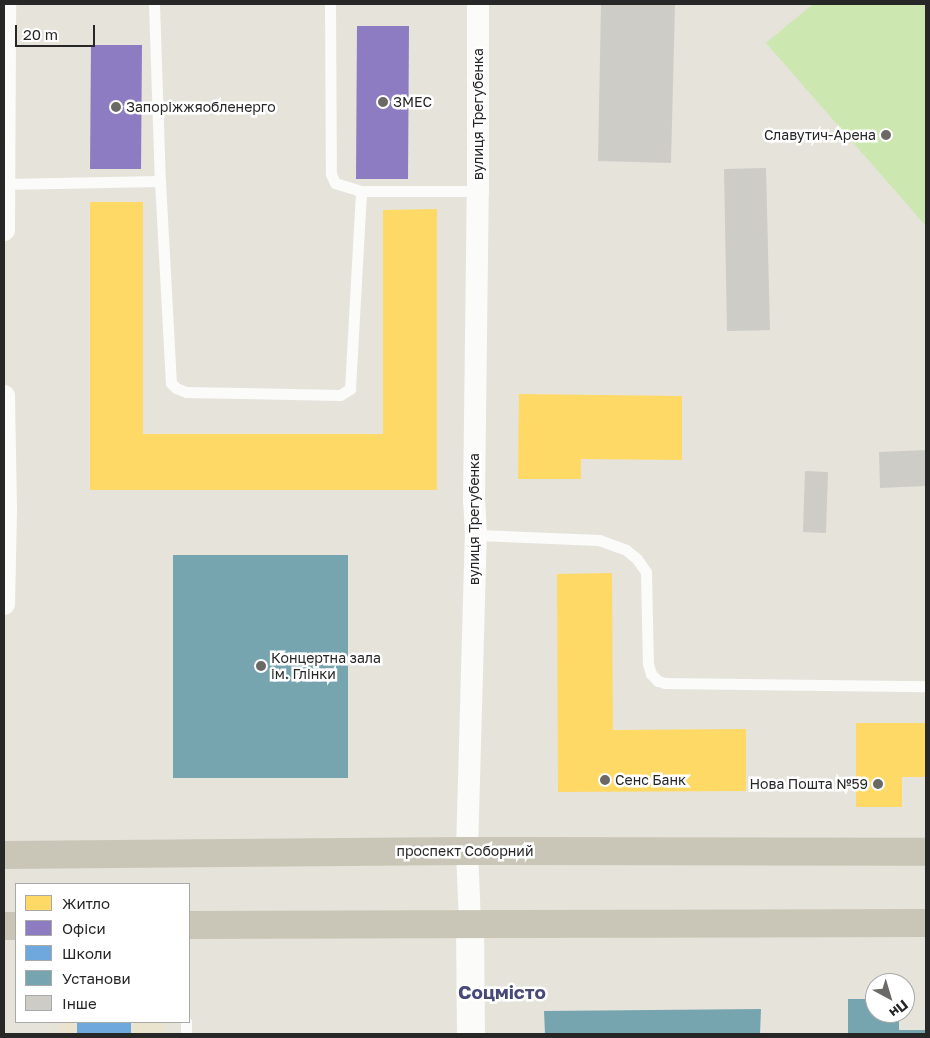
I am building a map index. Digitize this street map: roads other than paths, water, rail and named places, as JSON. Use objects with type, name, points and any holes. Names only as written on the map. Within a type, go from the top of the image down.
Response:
[{"type":"main road","name":"проспект Соборний","points":[[4,855],[467,851],[926,852]]},
{"type":"main road","points":[[190,925],[470,923],[926,924]]},
{"type":"street","points":[[4,230],[5,4]]},
{"type":"street","name":"вулиця Трегубенка","points":[[470,1034],[470,923],[467,851],[476,536],[474,501],[478,191],[478,4]]},
{"type":"street","points":[[4,396],[6,510],[4,604]]},
{"type":"lane","points":[[154,4],[160,182],[170,374],[171,382],[176,388],[186,392],[340,395],[350,389],[361,191]]},
{"type":"lane","points":[[330,4],[331,174],[335,183],[361,191],[478,191]]},
{"type":"lane","points":[[4,184],[160,182]]},
{"type":"lane","points":[[476,536],[599,540],[626,550],[637,558],[646,572],[648,664],[652,674],[658,681],[664,683],[926,686]]},
{"type":"place","name":"ЗМЕС","points":[[383,102]]},
{"type":"place","name":"Запоріжжяобленерго","points":[[116,107]]},
{"type":"place","name":"Славутич-Арена","points":[[886,135]]},
{"type":"place","name":"Концертна зала ім. Глінки","points":[[261,666]]},
{"type":"place","name":"Сенс Банк","points":[[605,780]]},
{"type":"place","name":"Нова Пошта №59","points":[[878,784]]},
{"type":"district","name":"Соцмісто","points":[[502,992]]}]
